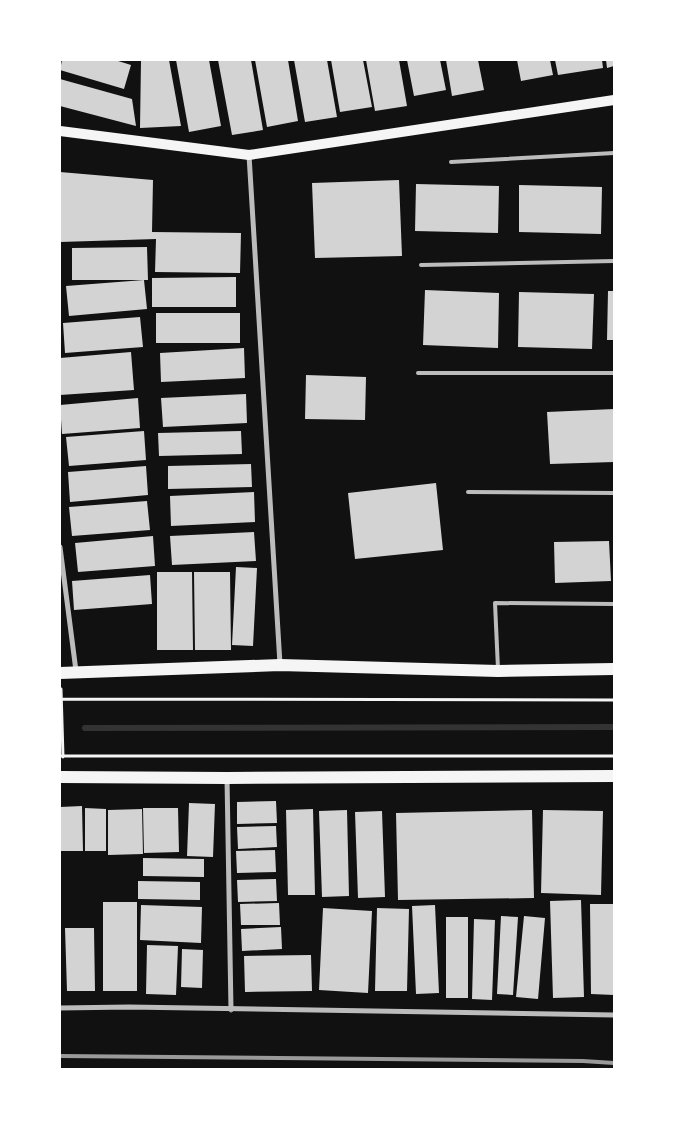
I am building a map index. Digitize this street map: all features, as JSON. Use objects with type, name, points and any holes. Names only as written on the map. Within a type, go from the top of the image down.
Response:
[{"type":"main road","points":[[60,131],[249,155],[614,100]]},
{"type":"main road","points":[[61,673],[280,665],[498,671],[614,669]]},
{"type":"main road","points":[[62,777],[614,776]]},
{"type":"street","points":[[249,155],[280,665]]},
{"type":"street","points":[[60,547],[76,673]]},
{"type":"street","points":[[227,778],[231,1010]]},
{"type":"street","points":[[60,1008],[129,1007],[614,1015]]},
{"type":"lane","points":[[451,162],[614,153]]},
{"type":"lane","points":[[421,265],[614,261]]},
{"type":"lane","points":[[418,373],[614,373]]},
{"type":"lane","points":[[468,492],[614,493]]},
{"type":"lane","points":[[498,671],[495,602],[614,604]]},
{"type":"path","points":[[61,673],[62,777]]},
{"type":"path","points":[[60,699],[614,700]]},
{"type":"path","points":[[61,756],[614,756]]},
{"type":"building","points":[[62,60],[115,60],[131,65],[124,89],[60,70]]},
{"type":"building","points":[[141,60],[169,60],[181,126],[140,128]]},
{"type":"building","points":[[176,60],[209,60],[221,126],[189,132]]},
{"type":"building","points":[[218,60],[251,60],[263,130],[232,135]]},
{"type":"building","points":[[255,60],[288,60],[298,121],[267,127]]},
{"type":"building","points":[[294,60],[327,60],[337,117],[305,122]]},
{"type":"building","points":[[331,60],[363,60],[372,107],[340,112]]},
{"type":"building","points":[[366,60],[399,60],[407,106],[375,111]]},
{"type":"building","points":[[407,60],[440,60],[446,90],[414,96]]},
{"type":"building","points":[[446,60],[478,60],[484,90],[452,96]]},
{"type":"building","points":[[517,60],[550,60],[553,75],[521,81]]},
{"type":"building","points":[[555,60],[602,60],[603,68],[558,75]]},
{"type":"building","points":[[606,60],[614,60],[614,66],[607,68]]},
{"type":"building","points":[[60,79],[132,99],[136,126],[60,106]]},
{"type":"building","points":[[60,172],[153,180],[152,232],[241,233],[240,273],[155,272],[156,239],[60,242]]},
{"type":"building","points":[[399,180],[402,256],[315,258],[312,183]]},
{"type":"building","points":[[416,184],[499,186],[498,233],[415,231]]},
{"type":"building","points":[[519,185],[602,187],[601,234],[519,232]]},
{"type":"building","points":[[147,247],[148,280],[72,280],[72,248]]},
{"type":"building","points":[[236,277],[236,307],[152,307],[152,278]]},
{"type":"building","points":[[144,280],[147,309],[69,316],[66,286]]},
{"type":"building","points":[[425,290],[499,293],[498,348],[423,345]]},
{"type":"building","points":[[608,291],[614,291],[614,340],[607,340]]},
{"type":"building","points":[[519,292],[594,294],[592,349],[518,347]]},
{"type":"building","points":[[156,313],[240,313],[240,343],[156,343]]},
{"type":"building","points":[[140,317],[143,347],[65,353],[63,323]]},
{"type":"building","points":[[244,348],[245,378],[161,382],[160,353]]},
{"type":"building","points":[[131,352],[134,390],[60,395],[60,358]]},
{"type":"building","points":[[306,375],[366,377],[365,420],[305,419]]},
{"type":"building","points":[[246,394],[247,423],[163,427],[161,398]]},
{"type":"building","points":[[138,398],[140,428],[62,434],[60,405]]},
{"type":"building","points":[[614,409],[614,462],[550,464],[547,412]]},
{"type":"building","points":[[144,431],[146,460],[69,466],[66,437]]},
{"type":"building","points":[[241,431],[242,454],[159,456],[158,433]]},
{"type":"building","points":[[251,464],[252,487],[168,489],[168,466]]},
{"type":"building","points":[[146,466],[148,495],[70,502],[68,472]]},
{"type":"building","points":[[436,483],[443,550],[355,559],[348,493]]},
{"type":"building","points":[[254,492],[255,522],[171,526],[170,496]]},
{"type":"building","points":[[147,501],[150,530],[72,536],[69,507]]},
{"type":"building","points":[[254,532],[256,561],[172,565],[170,536]]},
{"type":"building","points":[[153,536],[155,566],[78,572],[75,543]]},
{"type":"building","points":[[609,541],[611,581],[555,583],[554,542]]},
{"type":"building","points":[[236,567],[257,568],[253,646],[232,645]]},
{"type":"building","points":[[157,572],[192,572],[193,650],[157,650]]},
{"type":"building","points":[[194,572],[230,572],[231,650],[195,650]]},
{"type":"building","points":[[150,575],[152,604],[74,610],[72,581]]},
{"type":"building","points":[[276,801],[277,823],[237,824],[237,802]]},
{"type":"building","points":[[189,803],[215,804],[213,857],[187,856]]},
{"type":"building","points":[[82,806],[83,851],[60,851],[60,807]]},
{"type":"building","points":[[85,808],[106,809],[106,851],[85,851]]},
{"type":"building","points":[[143,808],[178,808],[179,852],[144,853]]},
{"type":"building","points":[[142,809],[143,854],[108,855],[108,810]]},
{"type":"building","points":[[313,809],[315,895],[288,895],[286,810]]},
{"type":"building","points":[[347,810],[349,896],[322,897],[319,811]]},
{"type":"building","points":[[532,810],[534,898],[398,900],[396,813]]},
{"type":"building","points":[[543,810],[603,811],[601,895],[541,893]]},
{"type":"building","points":[[382,811],[385,897],[358,898],[355,812]]},
{"type":"building","points":[[276,826],[277,847],[238,849],[237,827]]},
{"type":"building","points":[[275,850],[276,872],[237,873],[236,851]]},
{"type":"building","points":[[143,858],[204,859],[204,877],[143,876]]},
{"type":"building","points":[[276,879],[277,901],[238,902],[237,880]]},
{"type":"building","points":[[138,881],[200,882],[200,900],[138,899]]},
{"type":"building","points":[[581,900],[584,997],[553,998],[550,901]]},
{"type":"building","points":[[103,902],[137,902],[137,991],[103,991]]},
{"type":"building","points":[[279,903],[280,925],[241,925],[240,904]]},
{"type":"building","points":[[590,904],[614,904],[614,995],[591,994]]},
{"type":"building","points":[[141,905],[202,907],[201,943],[140,940]]},
{"type":"building","points":[[435,905],[439,993],[416,994],[412,906]]},
{"type":"building","points":[[323,908],[372,911],[368,993],[319,990]]},
{"type":"building","points":[[377,908],[409,909],[407,991],[375,991]]},
{"type":"building","points":[[501,916],[518,917],[513,995],[497,994]]},
{"type":"building","points":[[524,916],[545,918],[538,999],[516,997]]},
{"type":"building","points":[[446,917],[468,917],[468,998],[446,998]]},
{"type":"building","points":[[474,919],[495,920],[492,1000],[472,999]]},
{"type":"building","points":[[281,927],[282,949],[242,951],[241,929]]},
{"type":"building","points":[[65,928],[94,928],[95,991],[67,991]]},
{"type":"building","points":[[147,945],[178,946],[176,995],[146,994]]},
{"type":"building","points":[[182,949],[203,950],[202,988],[181,987]]},
{"type":"building","points":[[311,955],[312,991],[245,992],[244,956]]},
{"type":"waterway","points":[[85,728],[614,727]]},
{"type":"railway","points":[[60,1056],[583,1061],[614,1063]]}]
